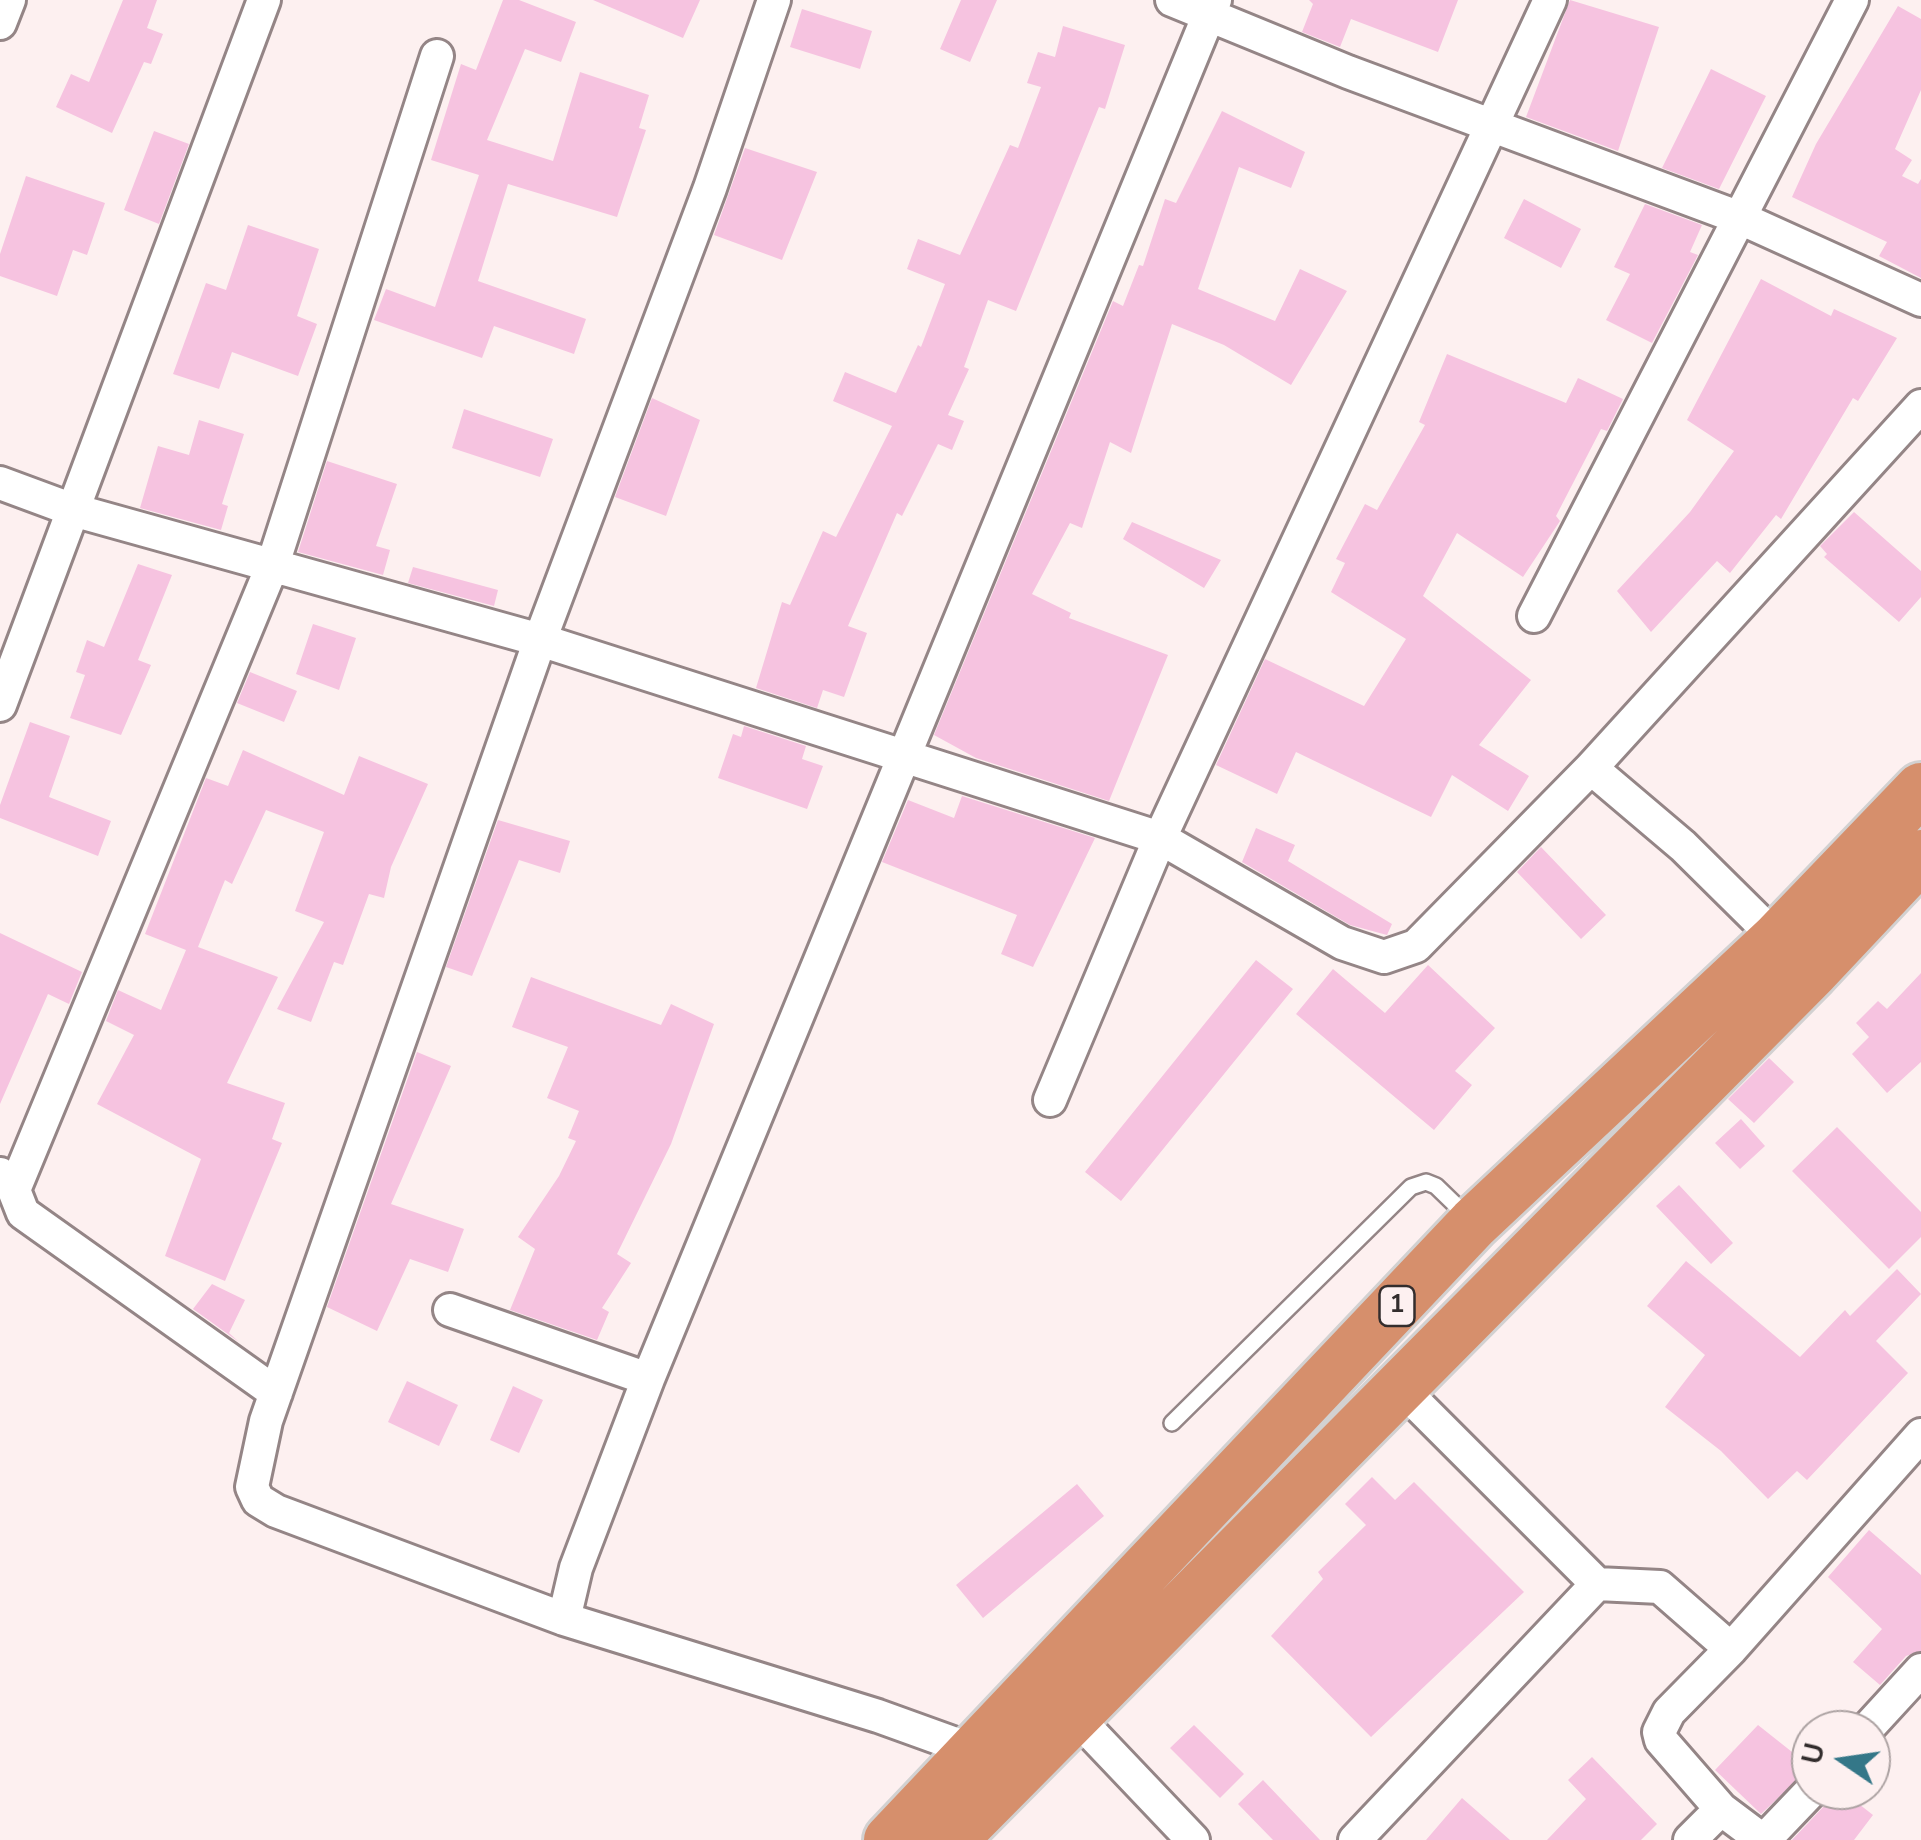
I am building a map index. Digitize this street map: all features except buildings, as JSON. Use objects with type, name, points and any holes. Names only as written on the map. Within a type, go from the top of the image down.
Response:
[{"type":"highway","name":"1","points":[[890,1840],[1474,1224],[1777,940],[1921,789]]},
{"type":"highway","name":"1","points":[[951,1840],[1812,972],[1921,856]]},
{"type":"street","points":[[0,24],[9,0]]},
{"type":"street","points":[[0,705],[264,0]]},
{"type":"street","points":[[774,0],[710,188],[540,640],[271,1407],[254,1464],[254,1494],[276,1512],[570,1592],[878,1716],[975,1750]]},
{"type":"street","points":[[1172,0],[1212,8],[1494,127],[1740,218],[1921,300]]},
{"type":"street","points":[[1050,1100],[1160,838],[1550,0]]},
{"type":"street","points":[[1534,616],[1852,0]]},
{"type":"street","points":[[570,1592],[648,1379],[1212,8]]},
{"type":"street","points":[[271,1407],[23,1214],[7,1182],[272,564],[437,56]]},
{"type":"street","points":[[0,483],[73,510],[540,640],[907,754],[1160,838],[1360,952],[1399,955],[1416,946],[1591,768],[1921,406]]},
{"type":"street","points":[[1591,768],[1683,846],[1777,940]]},
{"type":"street","points":[[450,1310],[648,1379]]},
{"type":"street","points":[[1398,1386],[1597,1584],[1660,1587],[1732,1649]]},
{"type":"street","points":[[1793,1810],[1768,1836],[1751,1833],[1721,1809],[1661,1740],[1659,1732],[1668,1712],[1732,1649],[1921,1434]]},
{"type":"street","points":[[1355,1840],[1597,1584]]},
{"type":"street","points":[[1884,1710],[1921,1670]]},
{"type":"street","points":[[1076,1718],[1193,1840]]},
{"type":"street","points":[[1690,1840],[1721,1809]]},
{"type":"lane","points":[[1172,1423],[1411,1187],[1426,1182],[1436,1186],[1474,1224]]}]
